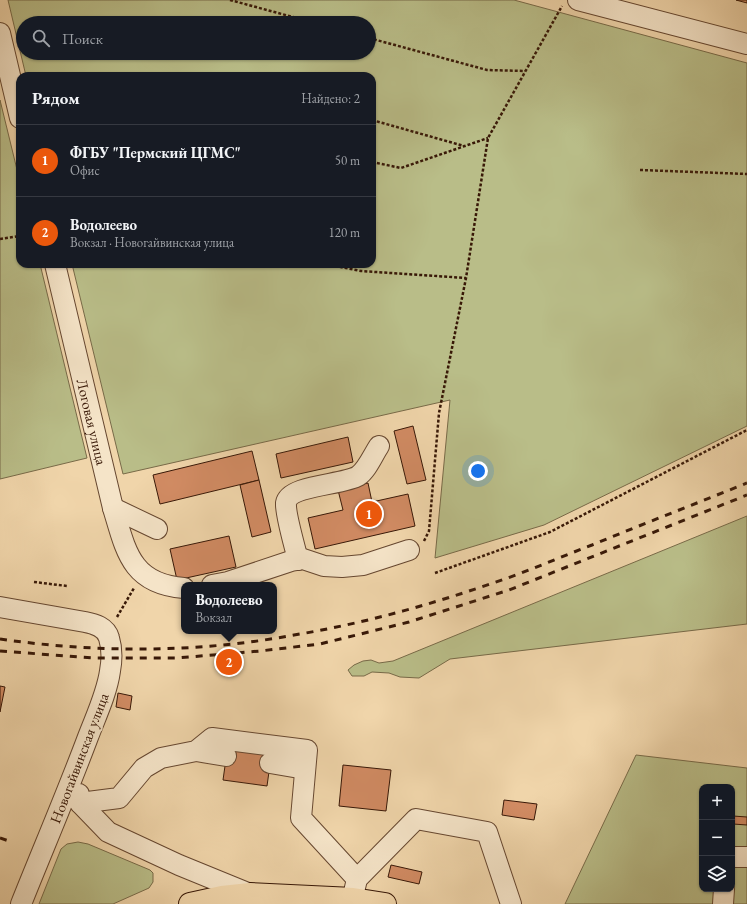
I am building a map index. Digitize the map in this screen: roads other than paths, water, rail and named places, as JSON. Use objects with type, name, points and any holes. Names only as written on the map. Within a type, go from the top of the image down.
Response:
[{"type":"main road","points":[[190,904],[222,897],[250,894],[355,889],[385,904]]},
{"type":"street","points":[[578,0],[609,4],[747,44]]},
{"type":"street","points":[[0,33],[16,101]]},
{"type":"street","name":"Логовая улица","points":[[56,268],[112,508],[122,537],[132,561],[142,574],[160,584],[181,588]]},
{"type":"street","points":[[298,560],[287,513],[286,502],[291,494],[300,490],[348,479],[358,475],[365,469],[379,446]]},
{"type":"street","points":[[112,508],[157,529]]},
{"type":"street","points":[[228,582],[298,560],[304,559],[324,566],[363,566],[409,550]]},
{"type":"street","name":"Новогайвинская улица","points":[[0,607],[98,625],[109,637],[110,649],[110,671],[107,686],[77,766],[21,904]]},
{"type":"street","points":[[196,751],[212,738],[307,750],[301,818],[355,889],[416,819],[487,832],[511,904]]},
{"type":"street","points":[[80,803],[119,798],[144,768],[161,758],[196,751],[226,756]]},
{"type":"street","points":[[270,763],[305,769]]},
{"type":"street","points":[[77,766],[80,803],[108,832],[179,865],[250,894]]},
{"type":"street","points":[[735,857],[747,857]]},
{"type":"street","points":[[723,904],[724,892]]},
{"type":"railway","points":[[0,639],[73,647],[147,649],[221,645],[258,641],[319,631],[418,607],[503,580],[747,483]]},
{"type":"railway","points":[[0,651],[93,658],[177,658],[320,644],[409,622],[509,590],[747,495]]},
{"type":"railway","points":[[0,838],[9,841]]},
{"type":"place","name":"ФГБУ \"Пермский ЦГМС\"","points":[[369,514]]},
{"type":"place","name":"Водолеево","points":[[229,662]]}]
